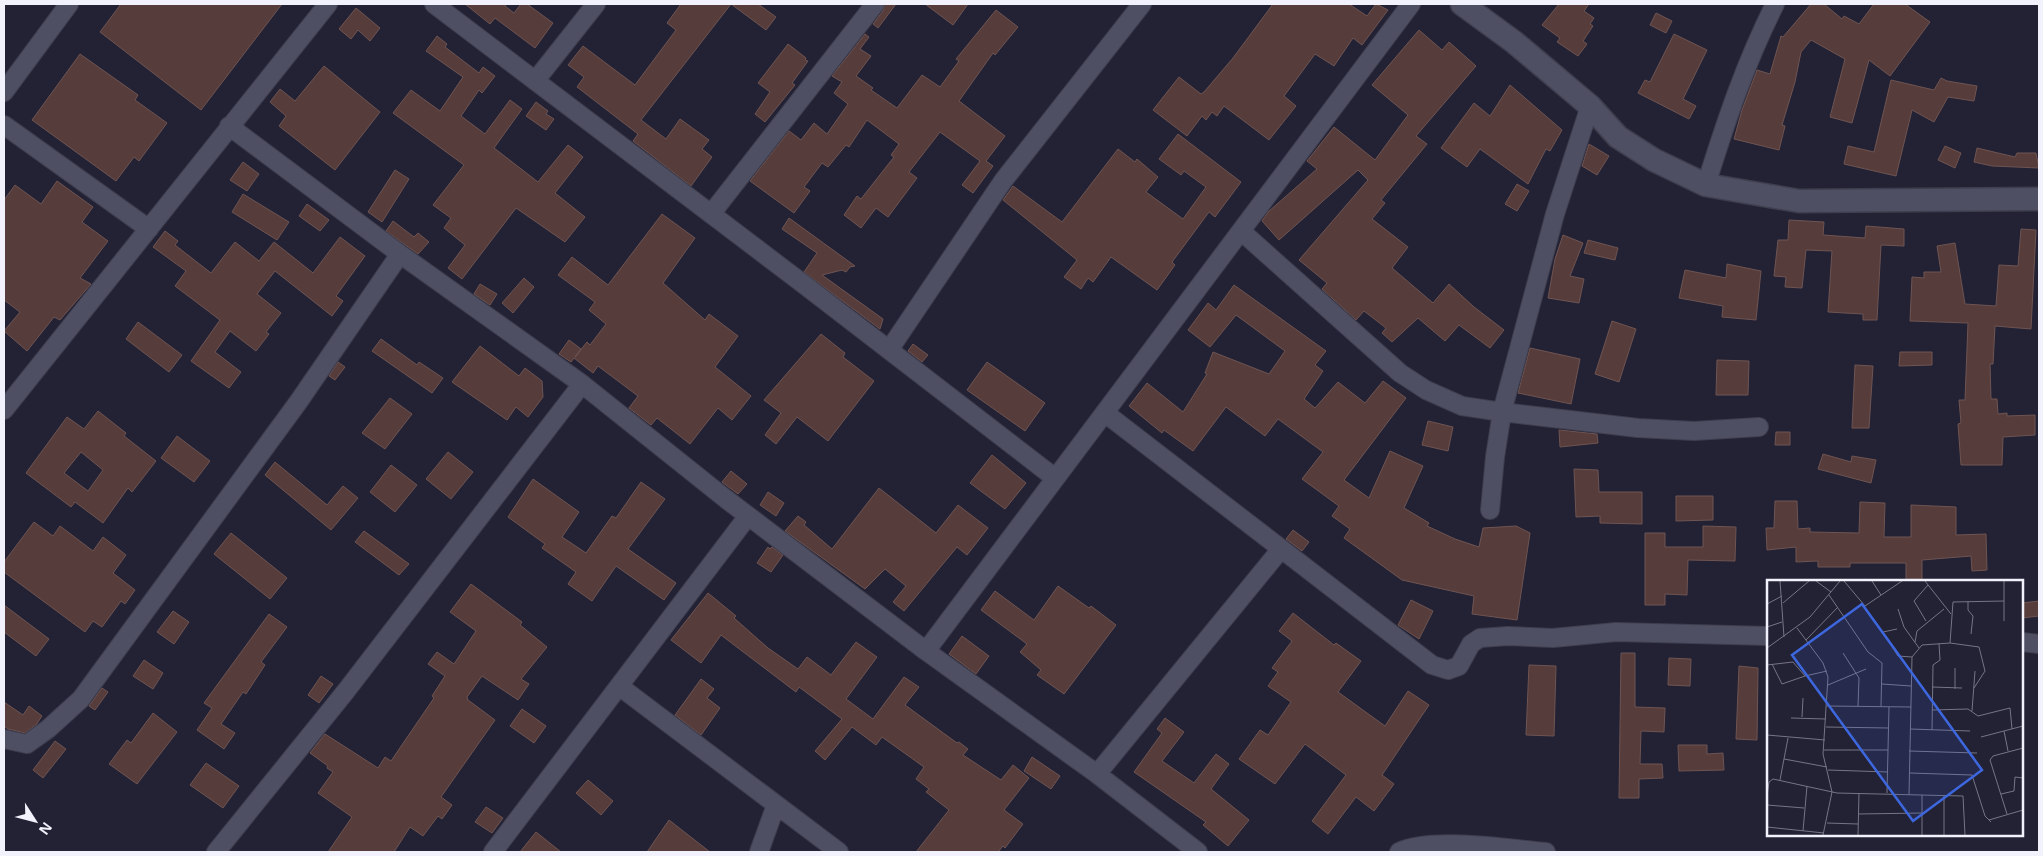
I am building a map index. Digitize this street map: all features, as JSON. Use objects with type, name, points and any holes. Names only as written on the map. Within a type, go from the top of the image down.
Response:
[{"type":"street","points":[[4,92],[69,4]]},
{"type":"street","points":[[7,399],[149,229],[228,126],[328,4]]},
{"type":"street","points":[[434,4],[1055,478]]},
{"type":"street","points":[[535,81],[596,4]]},
{"type":"street","points":[[711,214],[875,4]]},
{"type":"street","points":[[889,350],[1003,181],[1142,4]]},
{"type":"street","points":[[926,651],[1411,4]]},
{"type":"street","points":[[1462,4],[1514,42],[1590,106],[1618,137],[1654,160],[1706,185],[1799,200],[2039,199]]},
{"type":"street","points":[[1706,185],[1732,99],[1756,41],[1775,4]]},
{"type":"street","points":[[1490,510],[1502,412],[1555,214],[1590,106]]},
{"type":"street","points":[[4,122],[149,229]]},
{"type":"street","points":[[228,126],[400,254],[582,384],[748,516],[926,651],[1097,774],[1198,852]]},
{"type":"street","points":[[1241,232],[1400,372],[1426,390],[1462,406],[1502,412],[1694,431],[1759,427]]},
{"type":"street","points":[[4,739],[27,744],[48,730],[80,699],[299,402],[400,254]]},
{"type":"street","points":[[216,852],[346,691],[582,384]]},
{"type":"street","points":[[1105,413],[1432,665],[1448,670],[1460,666],[1471,644],[1480,638],[1508,636],[1554,638],[1616,632],[1767,636]]},
{"type":"street","points":[[493,852],[748,516]]},
{"type":"street","points":[[1097,774],[1281,549]]},
{"type":"street","points":[[2023,642],[2039,644]]},
{"type":"street","points":[[619,686],[838,852]]},
{"type":"street","points":[[759,852],[776,805]]},
{"type":"street","points":[[1400,852],[1408,848],[1446,845],[1546,852]]},
{"type":"building","points":[[121,4],[282,4],[201,110],[100,32]]},
{"type":"building","points":[[465,4],[506,4],[505,6],[514,13],[521,4],[527,4],[553,23],[535,48],[495,18],[490,24]]},
{"type":"building","points":[[681,4],[731,4],[641,120],[666,139],[680,119],[709,140],[702,149],[712,157],[691,186],[633,141],[638,134],[577,87],[584,77],[568,65],[583,46],[635,85],[676,30],[667,23]]},
{"type":"building","points":[[731,4],[758,4],[776,17],[766,30]]},
{"type":"building","points":[[885,4],[896,4],[878,28],[873,24],[883,11]]},
{"type":"building","points":[[925,4],[968,4],[953,25]]},
{"type":"building","points":[[1273,4],[1349,4],[1367,16],[1376,4],[1388,10],[1362,45],[1353,38],[1334,66],[1315,54],[1284,96],[1296,106],[1269,140],[1224,106],[1217,116],[1212,112],[1206,120],[1202,116],[1187,136],[1153,110],[1179,77],[1201,94],[1204,92],[1233,58]]},
{"type":"building","points":[[1559,4],[1589,4],[1584,11],[1594,18],[1590,24],[1593,26],[1583,41],[1587,44],[1578,56],[1557,42],[1560,38],[1542,25]]},
{"type":"building","points":[[1811,4],[1824,4],[1842,19],[1844,16],[1859,24],[1874,4],[1905,4],[1930,22],[1890,76],[1869,60],[1852,123],[1830,117],[1845,59],[1811,40],[1801,52],[1795,82],[1782,125],[1785,126],[1779,150],[1734,139],[1742,110],[1757,70],[1770,74],[1781,36],[1783,37]]},
{"type":"building","points":[[356,8],[380,28],[370,41],[358,30],[351,39],[339,29]]},
{"type":"building","points":[[996,10],[1018,27],[995,55],[993,53],[959,101],[1005,136],[986,161],[993,166],[973,193],[962,185],[980,161],[940,132],[909,172],[917,178],[888,217],[876,208],[861,228],[844,215],[857,196],[861,199],[894,157],[891,155],[899,144],[867,120],[849,147],[846,145],[828,167],[822,163],[804,187],[810,191],[794,213],[750,181],[789,131],[801,140],[814,123],[827,134],[848,104],[834,93],[842,82],[832,76],[865,34],[869,37],[860,49],[871,56],[856,76],[873,88],[871,90],[897,108],[922,75],[940,87],[959,61],[956,59]]},
{"type":"building","points":[[1656,13],[1672,21],[1666,33],[1650,25]]},
{"type":"building","points":[[1419,30],[1442,50],[1449,42],[1476,66],[1416,136],[1427,144],[1381,200],[1385,203],[1372,219],[1408,247],[1392,268],[1433,303],[1449,284],[1474,307],[1504,330],[1490,348],[1459,325],[1445,341],[1418,318],[1392,342],[1382,333],[1386,328],[1364,311],[1356,320],[1322,289],[1327,283],[1299,260],[1368,180],[1358,170],[1279,240],[1262,221],[1268,212],[1317,169],[1307,161],[1334,127],[1375,160],[1408,115],[1372,85]]},
{"type":"building","points":[[1674,34],[1707,50],[1683,99],[1696,106],[1689,119],[1638,93],[1645,80],[1650,82]]},
{"type":"building","points":[[437,36],[447,44],[445,47],[479,73],[483,67],[495,76],[482,93],[479,90],[461,116],[485,134],[510,100],[522,109],[494,148],[538,182],[568,145],[583,157],[555,193],[585,217],[565,242],[516,208],[462,279],[448,268],[465,245],[444,228],[451,218],[433,205],[464,165],[393,113],[411,90],[440,111],[463,77],[426,51]]},
{"type":"building","points":[[788,44],[808,61],[792,83],[795,85],[765,122],[755,114],[770,92],[758,83]]},
{"type":"building","points":[[80,54],[138,95],[135,100],[167,123],[139,161],[134,157],[116,181],[32,120]]},
{"type":"building","points":[[324,66],[380,112],[335,170],[279,126],[286,116],[270,102],[280,89],[295,101]]},
{"type":"building","points":[[1941,78],[1947,81],[1977,86],[1974,101],[1948,97],[1934,122],[1912,110],[1896,176],[1844,164],[1848,146],[1874,152],[1891,80],[1934,90]]},
{"type":"building","points":[[1510,85],[1562,130],[1550,151],[1546,149],[1528,184],[1480,149],[1467,167],[1441,148],[1474,103],[1490,116]]},
{"type":"building","points":[[536,102],[548,111],[546,114],[554,119],[546,130],[526,116]]},
{"type":"building","points":[[1178,134],[1241,182],[1215,217],[1209,212],[1172,262],[1175,265],[1157,290],[1111,257],[1093,282],[1088,278],[1081,289],[1064,277],[1077,260],[1003,200],[1013,186],[1062,222],[1118,149],[1135,162],[1137,159],[1158,177],[1146,192],[1183,219],[1206,187],[1184,171],[1181,175],[1159,159]]},
{"type":"building","points":[[1589,144],[1609,156],[1597,175],[1582,166]]},
{"type":"building","points":[[1945,146],[1961,153],[1955,168],[1938,160]]},
{"type":"building","points":[[1977,148],[2015,157],[2017,153],[2036,153],[2039,168],[1992,166],[1974,162]]},
{"type":"building","points":[[243,162],[259,174],[247,191],[230,180]]},
{"type":"building","points":[[395,170],[409,179],[382,222],[368,212]]},
{"type":"building","points":[[57,181],[93,207],[82,222],[108,241],[80,278],[91,284],[60,320],[54,317],[27,351],[4,331],[20,312],[4,300],[4,200],[15,185],[41,204]]},
{"type":"building","points":[[1517,184],[1529,191],[1517,211],[1505,204]]},
{"type":"building","points":[[243,194],[289,222],[277,240],[232,212]]},
{"type":"building","points":[[307,204],[329,220],[320,231],[299,216]]},
{"type":"building","points":[[662,214],[695,238],[663,283],[705,320],[709,314],[738,336],[715,367],[751,396],[732,420],[718,408],[690,444],[657,418],[651,425],[629,408],[638,396],[598,366],[593,373],[574,358],[571,362],[559,354],[569,340],[581,349],[575,357],[587,342],[590,345],[606,324],[589,310],[595,302],[558,275],[572,257],[608,285]]},
{"type":"building","points":[[789,218],[855,266],[850,267],[846,272],[842,270],[822,275],[883,319],[880,329],[804,272],[817,253],[782,229]]},
{"type":"building","points":[[1789,220],[1824,222],[1823,235],[1865,238],[1866,226],[1904,229],[1904,246],[1881,245],[1877,320],[1863,320],[1863,314],[1828,312],[1832,251],[1806,250],[1802,288],[1785,287],[1786,277],[1774,276],[1778,240],[1788,240]]},
{"type":"building","points":[[393,221],[414,237],[418,233],[429,242],[418,254],[386,231]]},
{"type":"building","points":[[2021,229],[2036,230],[2031,329],[1995,326],[1993,364],[1990,364],[1991,399],[1997,399],[1998,414],[2007,413],[2007,416],[2035,415],[2035,435],[2003,437],[2002,465],[1961,465],[1958,424],[1961,423],[1959,400],[1965,400],[1968,323],[1910,321],[1912,277],[1924,278],[1924,272],[1941,272],[1937,246],[1955,243],[1965,304],[1996,306],[1999,265],[2018,266]]},
{"type":"building","points":[[165,231],[178,241],[175,245],[211,273],[235,242],[259,261],[274,242],[313,273],[340,237],[365,256],[336,296],[343,301],[332,316],[275,271],[257,294],[281,313],[266,332],[269,334],[256,351],[230,331],[215,352],[241,372],[229,388],[191,361],[220,320],[175,286],[186,271],[153,247]]},
{"type":"building","points":[[1563,235],[1583,243],[1570,276],[1584,279],[1579,303],[1548,298],[1555,259]]},
{"type":"building","points":[[1588,240],[1618,248],[1615,260],[1584,253]]},
{"type":"building","points":[[1727,264],[1761,271],[1756,320],[1722,317],[1723,306],[1679,298],[1685,270],[1726,278]]},
{"type":"building","points":[[524,278],[534,287],[513,313],[502,303]]},
{"type":"building","points":[[480,284],[497,294],[490,305],[474,294]]},
{"type":"building","points":[[1234,285],[1326,351],[1315,365],[1323,371],[1304,399],[1315,408],[1338,382],[1365,403],[1383,381],[1406,398],[1344,480],[1369,498],[1390,451],[1423,466],[1404,508],[1429,523],[1427,526],[1455,539],[1479,547],[1483,528],[1516,526],[1530,533],[1517,620],[1472,614],[1474,596],[1402,580],[1344,538],[1350,529],[1332,516],[1339,506],[1302,479],[1323,452],[1278,419],[1265,436],[1226,407],[1193,451],[1164,430],[1162,433],[1129,406],[1147,383],[1183,412],[1207,374],[1205,373],[1213,352],[1269,374],[1285,351],[1236,315],[1210,347],[1188,330],[1208,303],[1216,310]]},
{"type":"building","points":[[1612,321],[1636,329],[1619,382],[1595,374]]},
{"type":"building","points":[[138,322],[182,355],[169,372],[126,339]]},
{"type":"building","points":[[821,334],[845,353],[843,357],[874,381],[828,441],[797,417],[776,444],[765,435],[781,413],[764,400]]},
{"type":"building","points":[[381,339],[417,365],[419,362],[443,378],[432,393],[372,351]]},
{"type":"building","points":[[913,344],[928,355],[922,362],[908,351]]},
{"type":"building","points":[[480,346],[519,376],[525,368],[542,381],[543,397],[528,417],[516,407],[507,420],[452,382]]},
{"type":"building","points":[[1530,348],[1580,359],[1571,404],[1518,393]]},
{"type":"building","points":[[1900,352],[1932,352],[1932,365],[1899,366]]},
{"type":"building","points":[[1717,360],[1749,361],[1748,395],[1716,395]]},
{"type":"building","points":[[338,362],[345,367],[335,380],[329,376]]},
{"type":"building","points":[[987,362],[1045,403],[1025,431],[967,390]]},
{"type":"building","points":[[1855,365],[1873,366],[1869,428],[1852,428]]},
{"type":"building","points":[[390,398],[412,414],[385,449],[362,433]]},
{"type":"building","points":[[98,411],[126,433],[124,436],[156,461],[132,492],[128,488],[103,523],[75,502],[71,507],[26,473],[67,417],[84,429]],"holes":[[[81,452],[103,470],[88,491],[64,473]]]},
{"type":"building","points":[[1428,421],[1453,427],[1448,451],[1422,445]]},
{"type":"building","points":[[1559,430],[1597,434],[1598,443],[1560,447]]},
{"type":"building","points":[[1776,432],[1790,432],[1790,445],[1775,445]]},
{"type":"building","points":[[177,436],[210,461],[194,482],[161,458]]},
{"type":"building","points":[[448,452],[473,472],[451,499],[426,479]]},
{"type":"building","points":[[1823,454],[1851,462],[1852,456],[1876,460],[1871,483],[1818,469]]},
{"type":"building","points":[[992,455],[1026,483],[1005,509],[970,483]]},
{"type":"building","points":[[275,462],[327,505],[343,486],[358,498],[331,530],[265,475]]},
{"type":"building","points":[[391,465],[417,485],[395,512],[370,492]]},
{"type":"building","points":[[1574,469],[1598,470],[1599,492],[1642,492],[1642,524],[1600,523],[1600,516],[1576,517]]},
{"type":"building","points":[[731,471],[747,484],[738,494],[722,482]]},
{"type":"building","points":[[533,479],[579,512],[562,537],[586,553],[612,516],[616,518],[641,482],[665,499],[628,549],[676,583],[664,600],[616,566],[592,601],[568,584],[576,572],[542,548],[545,544],[508,517]]},
{"type":"building","points":[[879,488],[936,533],[958,505],[988,528],[967,555],[957,547],[904,611],[893,602],[906,586],[885,569],[865,589],[785,531],[798,516],[806,522],[804,525],[832,549]]},
{"type":"building","points":[[768,492],[784,503],[776,516],[760,505]]},
{"type":"building","points":[[1676,496],[1713,496],[1713,520],[1676,521]]},
{"type":"building","points":[[1775,501],[1797,501],[1798,529],[1810,528],[1810,532],[1859,533],[1860,502],[1885,503],[1884,537],[1911,537],[1911,505],[1956,507],[1956,535],[1986,534],[1987,570],[1972,571],[1971,556],[1922,560],[1922,580],[1906,580],[1906,563],[1850,563],[1850,567],[1818,567],[1818,561],[1796,562],[1796,547],[1767,550],[1766,528],[1774,528]]},
{"type":"building","points":[[34,522],[53,536],[60,526],[93,551],[103,537],[126,555],[113,573],[135,590],[125,604],[121,601],[102,627],[93,621],[85,632],[4,572],[4,562]]},
{"type":"building","points":[[1703,526],[1736,527],[1735,561],[1688,560],[1687,595],[1665,594],[1665,605],[1645,605],[1645,533],[1665,533],[1665,547],[1703,547]]},
{"type":"building","points":[[1293,530],[1309,542],[1302,551],[1286,539]]},
{"type":"building","points":[[364,531],[409,564],[399,575],[355,542]]},
{"type":"building","points":[[231,533],[287,578],[270,599],[214,554]]},
{"type":"building","points":[[768,547],[770,549],[772,547],[783,555],[771,572],[757,563]]},
{"type":"building","points":[[471,584],[522,622],[520,625],[547,647],[521,679],[529,684],[518,700],[482,676],[467,697],[468,700],[495,720],[441,797],[452,805],[442,819],[438,816],[423,836],[410,827],[394,852],[328,852],[352,817],[318,793],[333,772],[310,753],[325,734],[378,768],[385,757],[391,761],[434,698],[432,696],[445,676],[428,664],[437,652],[454,664],[476,631],[450,612]]},
{"type":"building","points":[[1058,586],[1089,608],[1091,606],[1116,625],[1064,694],[1037,675],[1041,670],[1020,652],[1027,644],[981,610],[995,591],[1034,620]]},
{"type":"building","points":[[708,593],[736,616],[734,618],[768,648],[798,669],[807,657],[831,675],[856,642],[877,657],[846,699],[873,719],[904,677],[919,687],[905,705],[968,749],[963,755],[1001,780],[1013,765],[1029,778],[1004,810],[1023,824],[1005,848],[1003,846],[998,852],[916,852],[949,810],[926,792],[929,789],[916,779],[924,767],[882,737],[876,745],[852,727],[825,760],[815,751],[842,719],[799,687],[796,692],[721,635],[701,663],[671,640]]},
{"type":"building","points":[[1411,600],[1433,611],[1419,639],[1398,625]]},
{"type":"building","points":[[2039,601],[2039,616],[2023,618],[2023,603]]},
{"type":"building","points":[[4,605],[49,639],[36,656],[4,632]]},
{"type":"building","points":[[173,611],[189,622],[174,644],[157,632]]},
{"type":"building","points":[[1293,613],[1334,645],[1336,643],[1361,661],[1338,692],[1385,726],[1408,691],[1429,705],[1382,775],[1394,784],[1374,811],[1356,797],[1328,834],[1312,821],[1346,775],[1305,744],[1275,784],[1239,759],[1260,730],[1268,735],[1291,702],[1268,686],[1278,672],[1272,668],[1292,641],[1279,631]]},
{"type":"building","points":[[269,614],[287,627],[261,662],[265,665],[246,694],[243,692],[221,724],[235,733],[224,749],[197,730],[212,708],[204,703]]},
{"type":"building","points":[[962,636],[989,656],[976,674],[949,654]]},
{"type":"building","points":[[1621,653],[1635,653],[1635,707],[1665,708],[1664,732],[1641,731],[1640,764],[1662,764],[1663,778],[1639,779],[1639,798],[1619,798]]},
{"type":"building","points":[[1669,658],[1691,659],[1690,686],[1668,685]]},
{"type":"building","points":[[144,660],[163,673],[153,689],[133,676]]},
{"type":"building","points":[[1529,665],[1556,666],[1554,736],[1526,735]]},
{"type":"building","points":[[1739,666],[1758,668],[1757,740],[1736,739]]},
{"type":"building","points":[[321,676],[333,684],[319,703],[308,695]]},
{"type":"building","points":[[701,679],[714,689],[707,698],[720,708],[701,735],[675,715]]},
{"type":"building","points":[[102,688],[108,692],[95,710],[89,706]]},
{"type":"building","points":[[4,702],[23,715],[29,706],[42,716],[36,725],[25,733],[8,729],[4,726]]},
{"type":"building","points":[[522,709],[546,726],[534,743],[510,726]]},
{"type":"building","points":[[153,713],[177,732],[137,784],[109,764],[127,740],[131,743]]},
{"type":"building","points":[[1165,718],[1184,732],[1162,761],[1194,783],[1216,754],[1229,764],[1211,789],[1249,820],[1228,846],[1203,825],[1206,822],[1134,772],[1162,733],[1157,729]]},
{"type":"building","points":[[55,741],[66,749],[43,778],[33,770]]},
{"type":"building","points":[[1678,745],[1707,745],[1707,754],[1723,753],[1724,770],[1679,771]]},
{"type":"building","points":[[1032,757],[1060,776],[1051,789],[1024,771]]},
{"type":"building","points":[[206,763],[239,786],[223,808],[190,785]]},
{"type":"building","points":[[588,780],[613,801],[601,815],[576,793]]},
{"type":"building","points":[[486,807],[503,818],[492,833],[475,822]]},
{"type":"building","points":[[669,820],[710,852],[647,852]]},
{"type":"building","points":[[536,832],[561,852],[520,852]]}]
